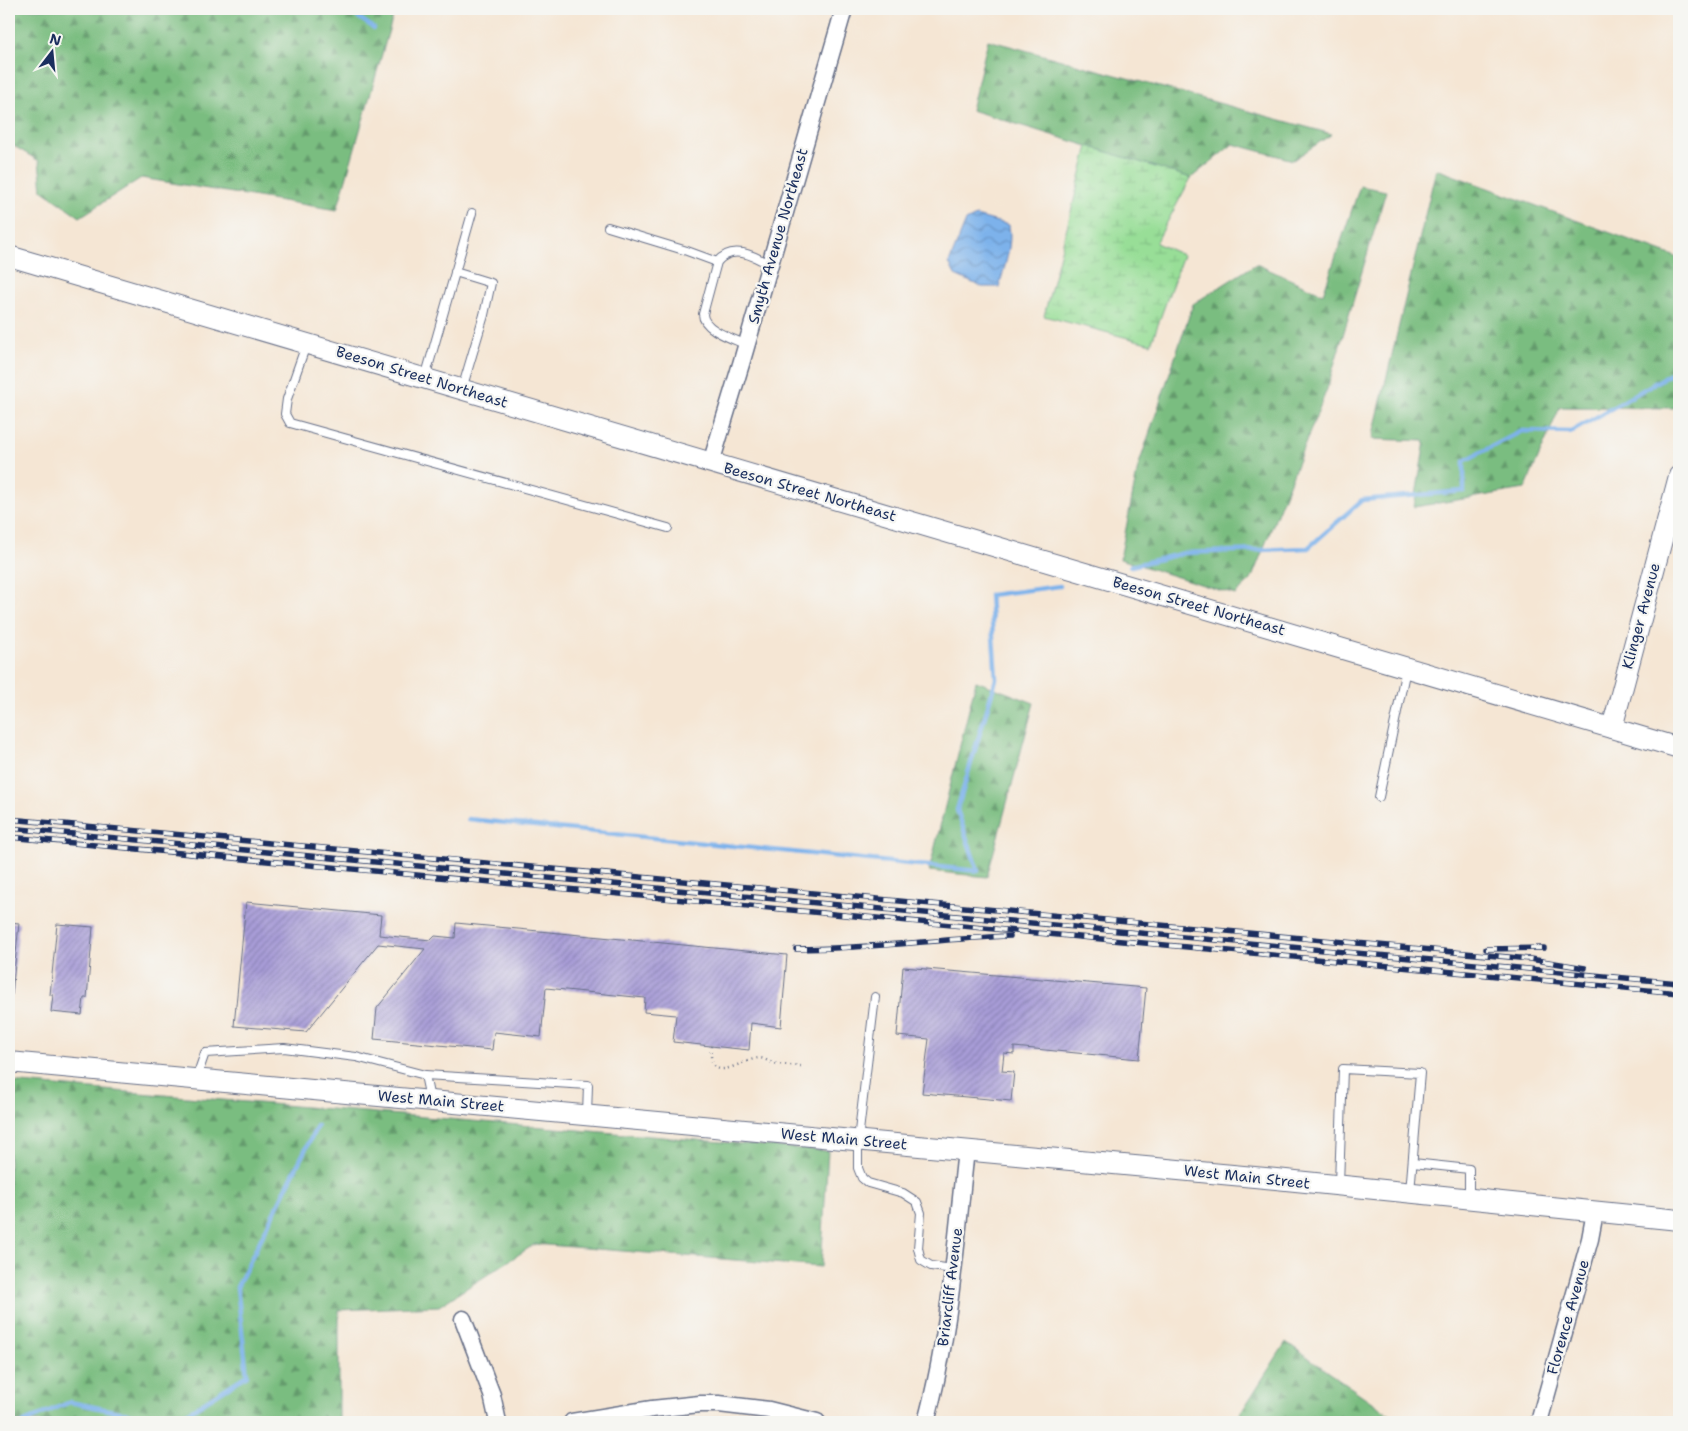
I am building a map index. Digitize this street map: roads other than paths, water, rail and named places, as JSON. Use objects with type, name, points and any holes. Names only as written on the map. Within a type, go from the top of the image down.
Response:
[{"type":"street","name":"Smyth Avenue Northeast","points":[[711,463],[844,9]]},
{"type":"street","name":"Beeson Street Northeast","points":[[9,256],[1679,748]]},
{"type":"street","name":"Klinger Avenue","points":[[1612,728],[1679,476]]},
{"type":"street","name":"West Main Street","points":[[9,1062],[587,1114],[1679,1220]]},
{"type":"street","name":"Briarcliff Avenue","points":[[926,1422],[941,1357],[947,1320],[966,1150]]},
{"type":"street","name":"Florence Avenue","points":[[1539,1422],[1590,1239],[1595,1212]]},
{"type":"street","points":[[463,1319],[492,1395],[498,1422]]},
{"type":"street","points":[[572,1422],[652,1409],[719,1404],[769,1410],[817,1422]]},
{"type":"lane","points":[[425,378],[472,213]]},
{"type":"lane","points":[[608,227],[717,262]]},
{"type":"lane","points":[[747,345],[708,326],[703,319],[717,262],[729,252],[758,258],[770,265]]},
{"type":"lane","points":[[455,272],[491,282],[484,315],[462,389]]},
{"type":"lane","points":[[306,343],[287,399],[284,414],[290,423],[668,528]]},
{"type":"lane","points":[[1379,797],[1406,667]]},
{"type":"lane","points":[[875,997],[858,1140],[858,1168],[862,1178],[868,1183],[903,1193],[917,1202],[921,1213],[918,1248],[921,1260],[931,1266],[953,1270]]},
{"type":"lane","points":[[196,1079],[205,1053],[284,1048],[356,1057],[425,1075],[588,1085],[587,1114]]},
{"type":"lane","points":[[1339,1186],[1343,1068],[1420,1073],[1410,1193]]},
{"type":"lane","points":[[425,1075],[430,1100]]},
{"type":"lane","points":[[1413,1163],[1469,1169],[1470,1199]]},
{"type":"water","points":[[976,216],[1009,225],[1009,248],[999,287],[982,287],[955,275],[949,263],[966,221]]},
{"type":"waterway","points":[[346,9],[374,28]]},
{"type":"waterway","points":[[1131,566],[1184,553],[1308,548],[1362,500],[1464,491],[1464,461],[1522,431],[1571,432],[1679,369]]},
{"type":"waterway","points":[[468,819],[978,871],[957,810],[996,679],[990,595],[1060,586]]},
{"type":"waterway","points":[[173,1422],[247,1375],[237,1287],[317,1126]]},
{"type":"waterway","points":[[24,1422],[70,1402],[167,1422]]},
{"type":"railway","points":[[9,819],[1530,959],[1585,968]]},
{"type":"railway","points":[[9,828],[1679,983]]},
{"type":"railway","points":[[9,837],[1679,993]]},
{"type":"railway","points":[[796,949],[1010,936]]},
{"type":"railway","points":[[1486,949],[1544,948]]}]
